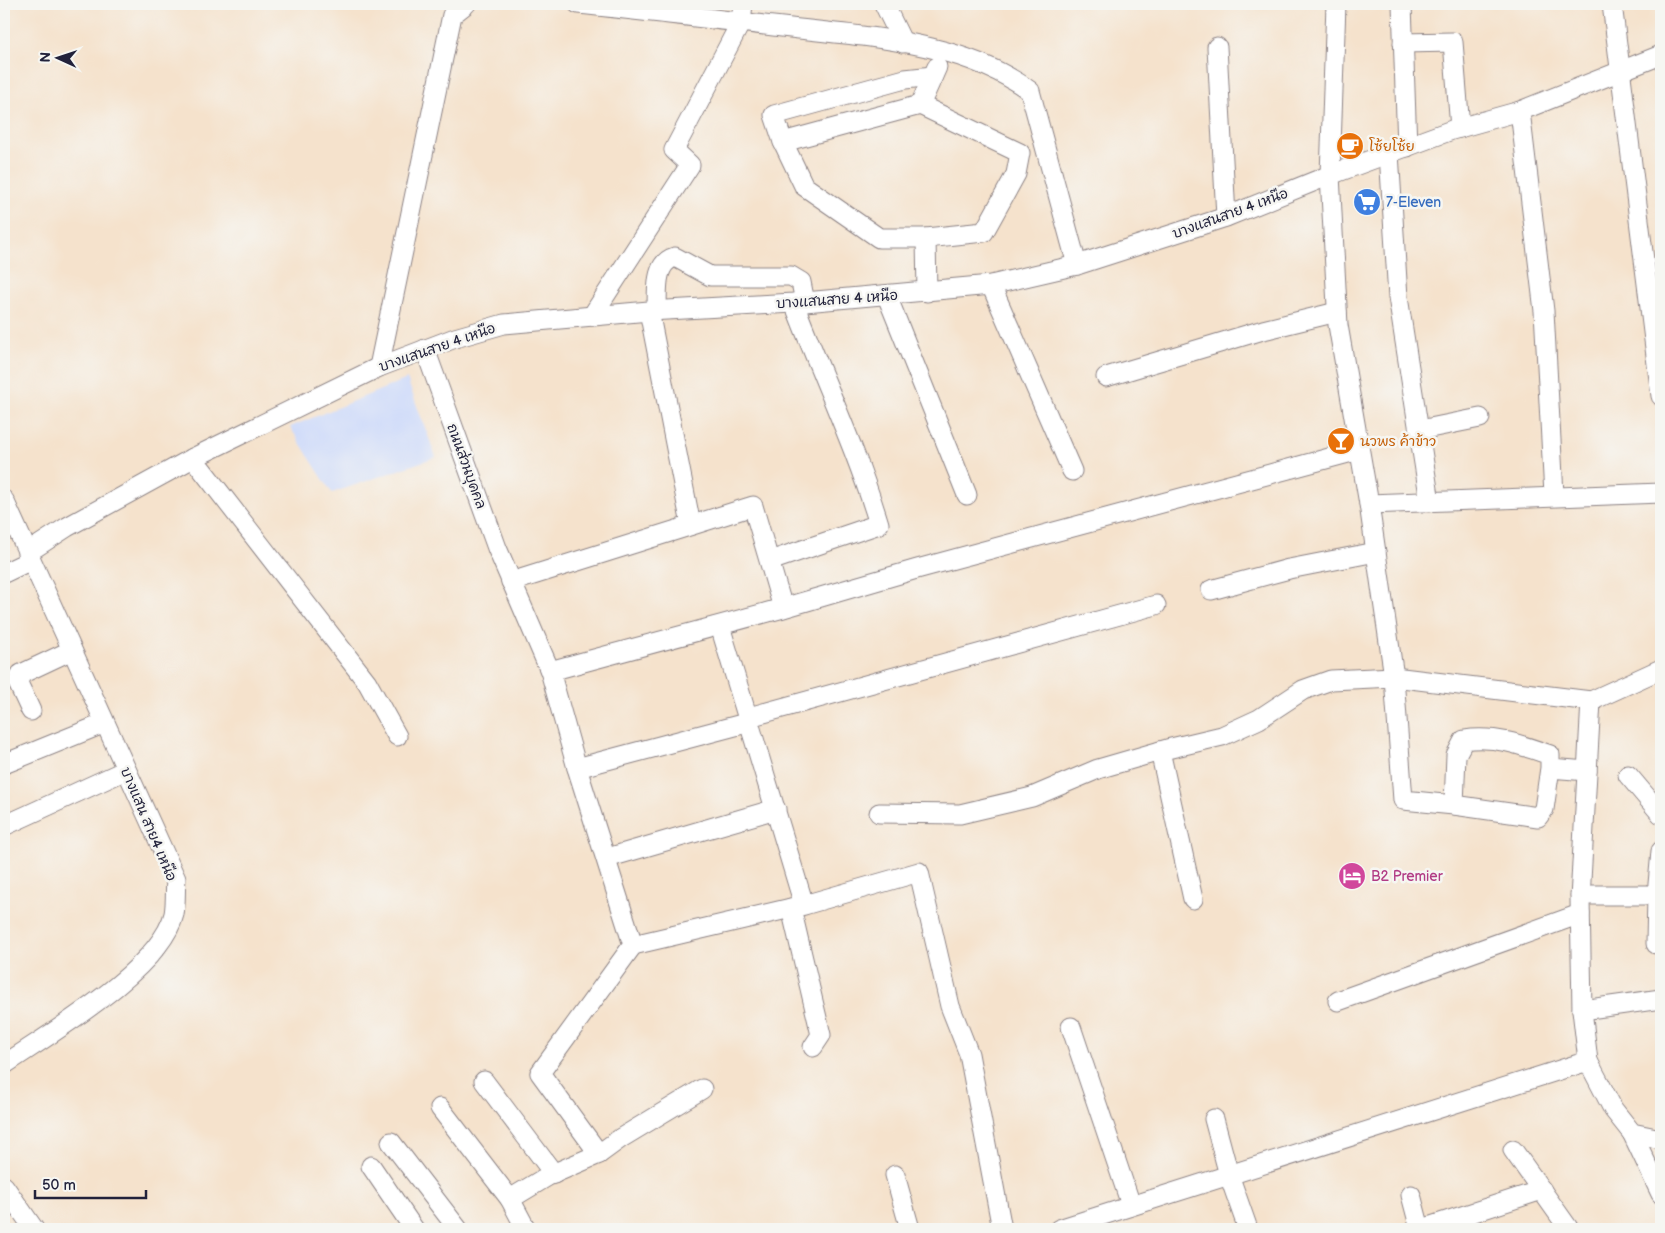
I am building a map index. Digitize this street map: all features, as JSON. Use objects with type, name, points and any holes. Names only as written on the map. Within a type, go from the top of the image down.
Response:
[{"type":"street","points":[[379,367],[452,15],[466,4]]},
{"type":"street","points":[[578,4],[742,13],[943,52],[979,62],[1008,75],[1030,92],[1076,265]]},
{"type":"street","points":[[884,4],[903,43]]},
{"type":"street","points":[[1336,4],[1330,175],[1337,312],[1369,504],[1394,677],[1403,800],[1538,817],[1544,809],[1550,755],[1519,744],[1481,737],[1464,740],[1456,755],[1454,805]]},
{"type":"street","points":[[1402,4],[1407,147]]},
{"type":"street","points":[[1612,4],[1661,396]]},
{"type":"street","points":[[592,316],[690,165],[674,150],[742,13]]},
{"type":"street","points":[[1403,43],[1453,42],[1460,128]]},
{"type":"street","points":[[1217,47],[1226,217]]},
{"type":"street","points":[[920,105],[943,52]]},
{"type":"street","name":"บางแสนสาย 4 เหนือ","points":[[4,573],[67,527],[193,458],[379,367],[425,349],[504,324],[653,311],[800,303],[990,285],[1076,265],[1226,217],[1388,153],[1460,128],[1520,111],[1661,56]]},
{"type":"street","points":[[783,142],[920,105],[1020,153],[1016,174],[984,232],[926,238],[879,238],[804,186],[783,142],[774,115],[906,79],[933,76]]},
{"type":"street","points":[[1520,111],[1544,312],[1554,495]]},
{"type":"street","points":[[1388,153],[1398,296],[1430,502]]},
{"type":"street","points":[[926,238],[927,292]]},
{"type":"street","points":[[691,525],[653,311],[658,275],[664,266],[675,257],[710,276],[791,276],[800,282],[800,303],[827,388],[864,474],[879,524],[770,561]]},
{"type":"street","points":[[990,285],[1072,471]]},
{"type":"street","points":[[887,296],[967,495]]},
{"type":"street","points":[[1106,377],[1263,330],[1337,312]]},
{"type":"street","name":"ถนนส่วนบุคคล","points":[[425,349],[496,548],[550,671],[577,768],[634,945]]},
{"type":"street","points":[[1420,430],[1480,418]]},
{"type":"street","points":[[550,671],[720,626],[917,569],[1359,450]]},
{"type":"street","points":[[193,458],[367,682],[397,736]]},
{"type":"street","points":[[1369,504],[1554,495],[1661,493]]},
{"type":"street","name":"บางแสน สาย4 เหนือ","points":[[4,500],[176,880],[174,914],[159,945],[135,970],[79,1014],[4,1065]]},
{"type":"street","points":[[511,582],[753,506],[783,608]]},
{"type":"street","points":[[1211,590],[1290,569],[1376,552]]},
{"type":"street","points":[[577,768],[1156,605]]},
{"type":"street","points":[[720,626],[776,809],[798,907],[821,1035],[813,1046]]},
{"type":"street","points":[[30,711],[18,683],[21,674],[72,650]]},
{"type":"street","points":[[879,814],[960,814],[1032,798],[1098,769],[1222,736],[1259,719],[1303,690],[1332,680],[1394,677],[1591,701],[1661,669]]},
{"type":"street","points":[[1591,701],[1580,895],[1582,1010],[1588,1062],[1613,1109],[1632,1133],[1661,1194]]},
{"type":"street","points":[[4,764],[105,723]]},
{"type":"street","points":[[1160,751],[1193,899]]},
{"type":"street","points":[[1550,768],[1587,771]]},
{"type":"street","points":[[4,819],[6,824],[126,770]]},
{"type":"street","points":[[1628,775],[1661,814]]},
{"type":"street","points":[[607,858],[776,809]]},
{"type":"street","points":[[1656,944],[1657,895],[1661,851]]},
{"type":"street","points":[[599,1154],[540,1073],[634,945],[798,907],[919,872],[950,1006],[968,1054],[1002,1229]]},
{"type":"street","points":[[1580,895],[1657,895]]},
{"type":"street","points":[[1338,1001],[1580,914]]},
{"type":"street","points":[[1582,1010],[1661,1000]]},
{"type":"street","points":[[1071,1027],[1131,1205]]},
{"type":"street","points":[[1059,1229],[1588,1062]]},
{"type":"street","points":[[484,1081],[554,1174]]},
{"type":"street","points":[[510,1200],[554,1174],[599,1154],[621,1138],[702,1089]]},
{"type":"street","points":[[440,1108],[510,1200],[526,1229]]},
{"type":"street","points":[[1214,1120],[1229,1175],[1248,1229]]},
{"type":"street","points":[[1632,1133],[1661,1139]]},
{"type":"street","points":[[391,1142],[458,1229]]},
{"type":"street","points":[[1513,1150],[1569,1229]]},
{"type":"street","points":[[371,1166],[414,1229]]},
{"type":"street","points":[[895,1175],[910,1229]]},
{"type":"street","points":[[4,1186],[34,1229]]},
{"type":"street","points":[[1412,1195],[1421,1229],[1542,1190]]},
{"type":"shaded area","points":[[407,379],[436,457],[332,493],[290,427]]},
{"type":"place","name":"โซ้ยโซ้ย","points":[[1350,146]]},
{"type":"place","name":"7-Eleven","points":[[1367,202]]},
{"type":"place","name":"นวพร ค้าข้าว","points":[[1341,441]]},
{"type":"place","name":"B2 Premier","points":[[1352,876]]}]
